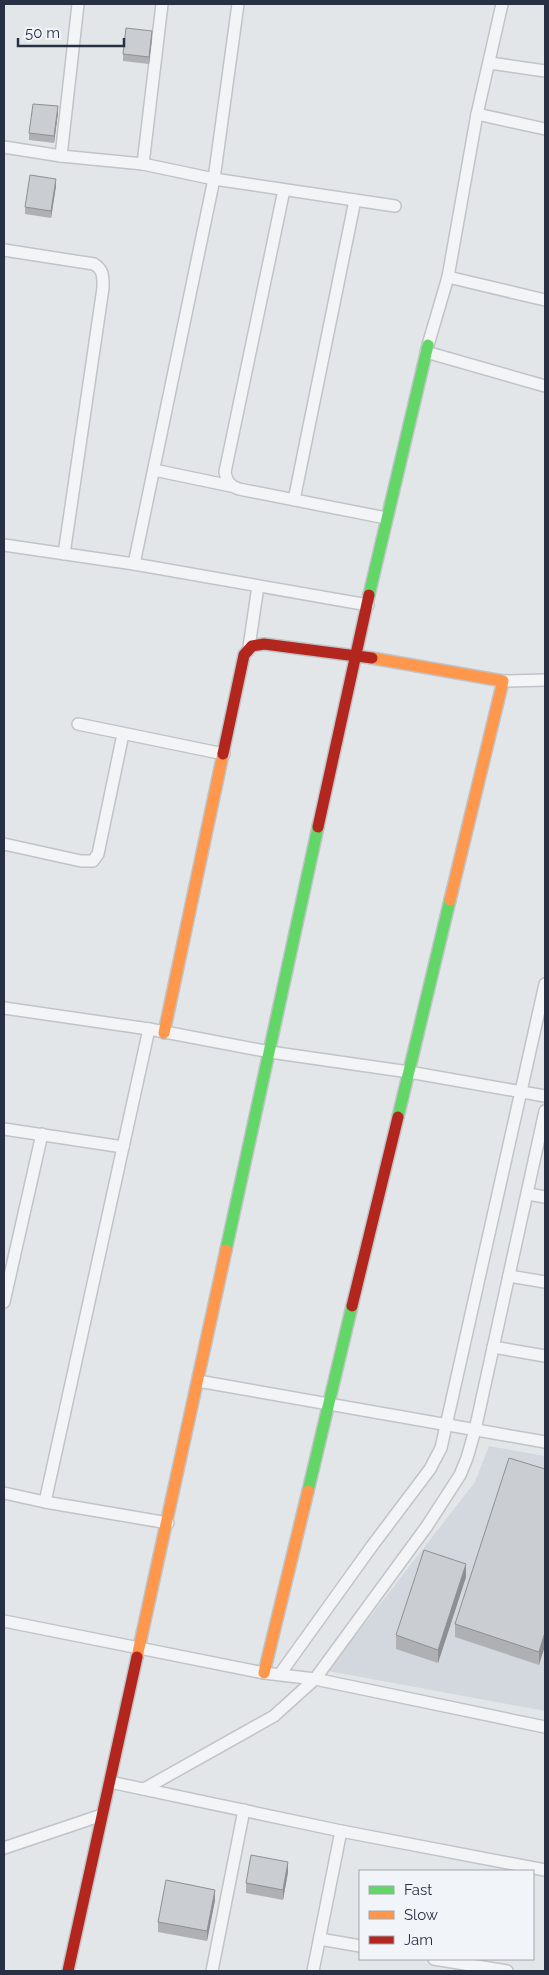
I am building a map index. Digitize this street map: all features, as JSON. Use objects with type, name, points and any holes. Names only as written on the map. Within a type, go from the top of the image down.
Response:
[{"type":"street","points":[[61,156],[78,4]]},
{"type":"street","points":[[143,164],[162,4]]},
{"type":"street","points":[[134,564],[214,179],[238,4]]},
{"type":"street","points":[[68,1971],[358,655],[386,518],[427,349],[448,277],[477,114],[502,4]]},
{"type":"street","points":[[490,63],[545,71]]},
{"type":"street","points":[[477,114],[545,129]]},
{"type":"street","points":[[4,148],[143,164],[214,179],[395,206]]},
{"type":"street","points":[[231,486],[226,472],[284,190]]},
{"type":"street","points":[[294,500],[355,200]]},
{"type":"street","points":[[4,250],[94,264],[100,267],[103,274],[103,288],[64,554]]},
{"type":"street","points":[[448,277],[545,300]]},
{"type":"street","points":[[427,349],[545,386]]},
{"type":"street","points":[[154,470],[386,518]]},
{"type":"street","points":[[4,545],[134,564],[368,605]]},
{"type":"street","points":[[164,1033],[244,655],[249,647],[258,586]]},
{"type":"street","points":[[249,647],[256,644],[264,644],[358,655],[503,681],[545,680]]},
{"type":"street","points":[[264,1673],[503,681]]},
{"type":"street","points":[[78,724],[224,754]]},
{"type":"street","points":[[4,844],[81,861],[93,861],[98,854],[123,734]]},
{"type":"street","points":[[280,1674],[430,1469],[441,1448],[545,984]]},
{"type":"street","points":[[4,1008],[149,1030],[270,1052],[409,1072],[545,1096]]},
{"type":"street","points":[[45,1502],[149,1030]]},
{"type":"street","points":[[144,1789],[274,1716],[315,1679],[432,1518],[460,1475],[475,1430],[545,1111]]},
{"type":"street","points":[[4,1129],[123,1147]]},
{"type":"street","points":[[4,1302],[42,1134]]},
{"type":"street","points":[[528,1194],[545,1197]]},
{"type":"street","points":[[509,1276],[545,1282]]},
{"type":"street","points":[[493,1347],[545,1356]]},
{"type":"street","points":[[198,1381],[545,1442]]},
{"type":"street","points":[[4,1493],[168,1523]]},
{"type":"street","points":[[4,1621],[264,1673],[315,1679],[545,1727]]},
{"type":"street","points":[[110,1782],[341,1831],[545,1870]]},
{"type":"street","points":[[212,1971],[244,1810]]},
{"type":"street","points":[[4,1848],[102,1815]]},
{"type":"street","points":[[313,1971],[341,1831]]},
{"type":"street","points":[[320,1939],[359,1946]]},
{"type":"street","points":[[440,1960],[507,1971]]},
{"type":"shaded area","points":[[489,1446],[545,1456],[545,1711],[328,1671],[475,1482]]},
{"type":"building","points":[[126,28],[152,31],[149,57],[123,54]]},
{"type":"building","points":[[33,104],[58,106],[54,136],[29,133]]},
{"type":"building","points":[[30,175],[56,179],[51,211],[25,207]]},
{"type":"building","points":[[509,1458],[545,1469],[545,1632],[539,1652],[455,1624]]},
{"type":"building","points":[[424,1550],[466,1564],[438,1650],[396,1635]]},
{"type":"building","points":[[251,1855],[288,1862],[283,1890],[246,1883]]},
{"type":"building","points":[[166,1880],[215,1890],[207,1931],[158,1922]]},
{"type":"traffic: fast","points":[[369,595],[428,345]]},
{"type":"traffic: fast","points":[[226,1250],[318,827]]},
{"type":"traffic: fast","points":[[398,1117],[450,900]]},
{"type":"traffic: fast","points":[[308,1491],[352,1306]]},
{"type":"traffic: slow","points":[[372,658],[503,681],[450,900]]},
{"type":"traffic: slow","points":[[164,1033],[223,754]]},
{"type":"traffic: slow","points":[[137,1657],[226,1250]]},
{"type":"traffic: slow","points":[[264,1673],[308,1491]]},
{"type":"traffic: jam","points":[[318,827],[369,595]]},
{"type":"traffic: jam","points":[[223,754],[244,655],[252,646],[264,644],[372,658]]},
{"type":"traffic: jam","points":[[352,1306],[398,1117]]},
{"type":"traffic: jam","points":[[68,1971],[137,1657]]}]
